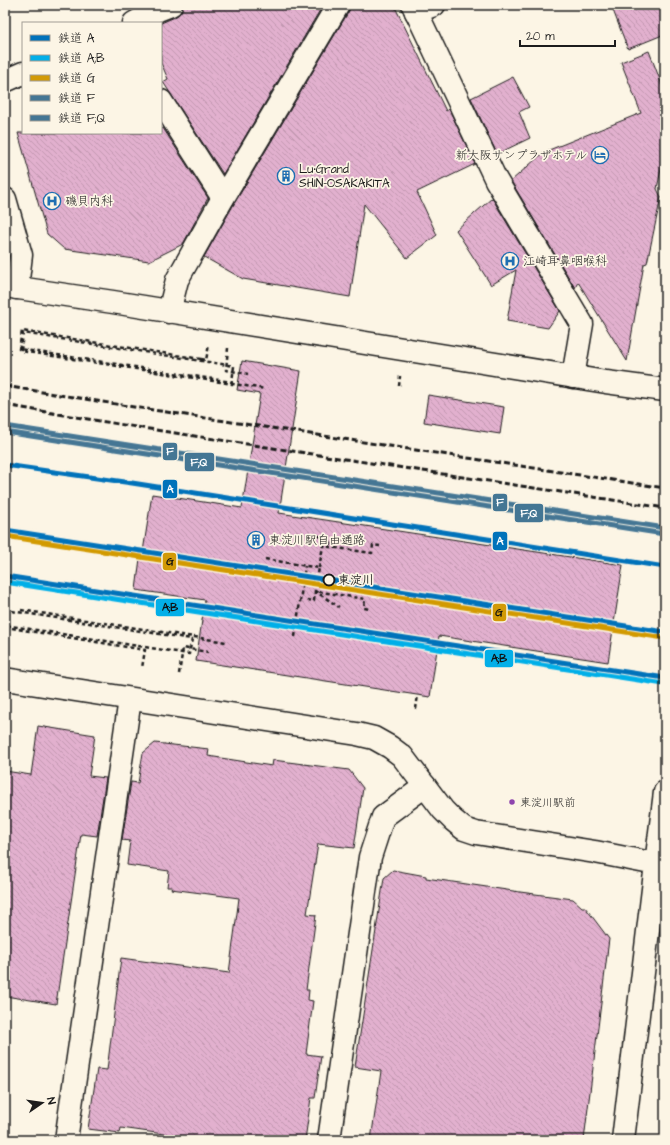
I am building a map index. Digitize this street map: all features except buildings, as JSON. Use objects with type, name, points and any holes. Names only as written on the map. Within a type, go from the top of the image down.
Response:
[{"type":"street","points":[[169,312],[176,280],[338,5]]},
{"type":"street","points":[[136,22],[162,7]]},
{"type":"street","points":[[421,7],[496,180],[582,324],[573,377]]},
{"type":"street","points":[[5,81],[22,73]]},
{"type":"street","points":[[162,103],[223,198]]},
{"type":"street","points":[[5,199],[21,255],[11,287],[573,377],[664,384]]},
{"type":"street","points":[[5,679],[357,734],[374,738],[402,756],[443,810],[464,829],[476,833],[594,852],[656,864]]},
{"type":"street","points":[[66,1140],[130,699]]},
{"type":"street","points":[[329,1140],[370,857],[383,817],[425,786]]},
{"type":"street","points":[[623,1140],[665,792]]},
{"type":"path","points":[[209,344],[206,360],[22,331],[19,349],[27,351],[232,382],[234,366],[210,362],[24,333],[22,345],[21,351],[265,389]]},
{"type":"path","points":[[228,348],[226,370],[248,374]]},
{"type":"path","points":[[399,386],[400,376]]},
{"type":"path","points":[[307,600],[314,601],[323,546],[324,537],[317,536]]},
{"type":"path","points":[[323,546],[348,539]]},
{"type":"path","points":[[323,546],[372,553],[373,545],[380,546]]},
{"type":"path","points":[[265,559],[319,568]]},
{"type":"path","points":[[295,637],[305,566]]},
{"type":"path","points":[[315,591],[339,607]]},
{"type":"path","points":[[315,591],[365,599],[364,608],[370,609]]},
{"type":"path","points":[[5,609],[192,639],[190,654],[5,626]]},
{"type":"path","points":[[5,609],[226,642],[225,643]]},
{"type":"path","points":[[5,626],[145,650],[142,668]]},
{"type":"path","points":[[179,674],[183,648],[208,652]]},
{"type":"path","points":[[416,709],[418,695]]},
{"type":"railway","points":[[5,386],[665,488]]},
{"type":"railway","points":[[5,405],[136,427],[665,508]]},
{"type":"rail line","name":"F","points":[[5,426],[665,528]]},
{"type":"rail line","name":"F;Q","points":[[5,432],[664,534]]},
{"type":"rail line","name":"A","points":[[5,465],[132,483],[665,567]]},
{"type":"rail line","name":"A","points":[[5,530],[665,632]]},
{"type":"rail line","name":"G","points":[[5,536],[664,638]]},
{"type":"rail line","name":"A","points":[[5,576],[665,678]]},
{"type":"rail line","name":"A;B","points":[[5,582],[664,684]]},
{"type":"place","name":"新大阪サンプラザホテル","points":[[600,155]]},
{"type":"place","name":"Lu•Grand SHIN-OSAKAKITA","points":[[286,176]]},
{"type":"place","name":"磯貝内科","points":[[52,201]]},
{"type":"place","name":"江崎耳鼻咽喉科","points":[[510,261]]},
{"type":"place","name":"東淀川駅自由通路","points":[[256,540]]},
{"type":"place","name":"東淀川","points":[[329,580]]},
{"type":"place","name":"東淀川駅前","points":[[512,802]]}]
